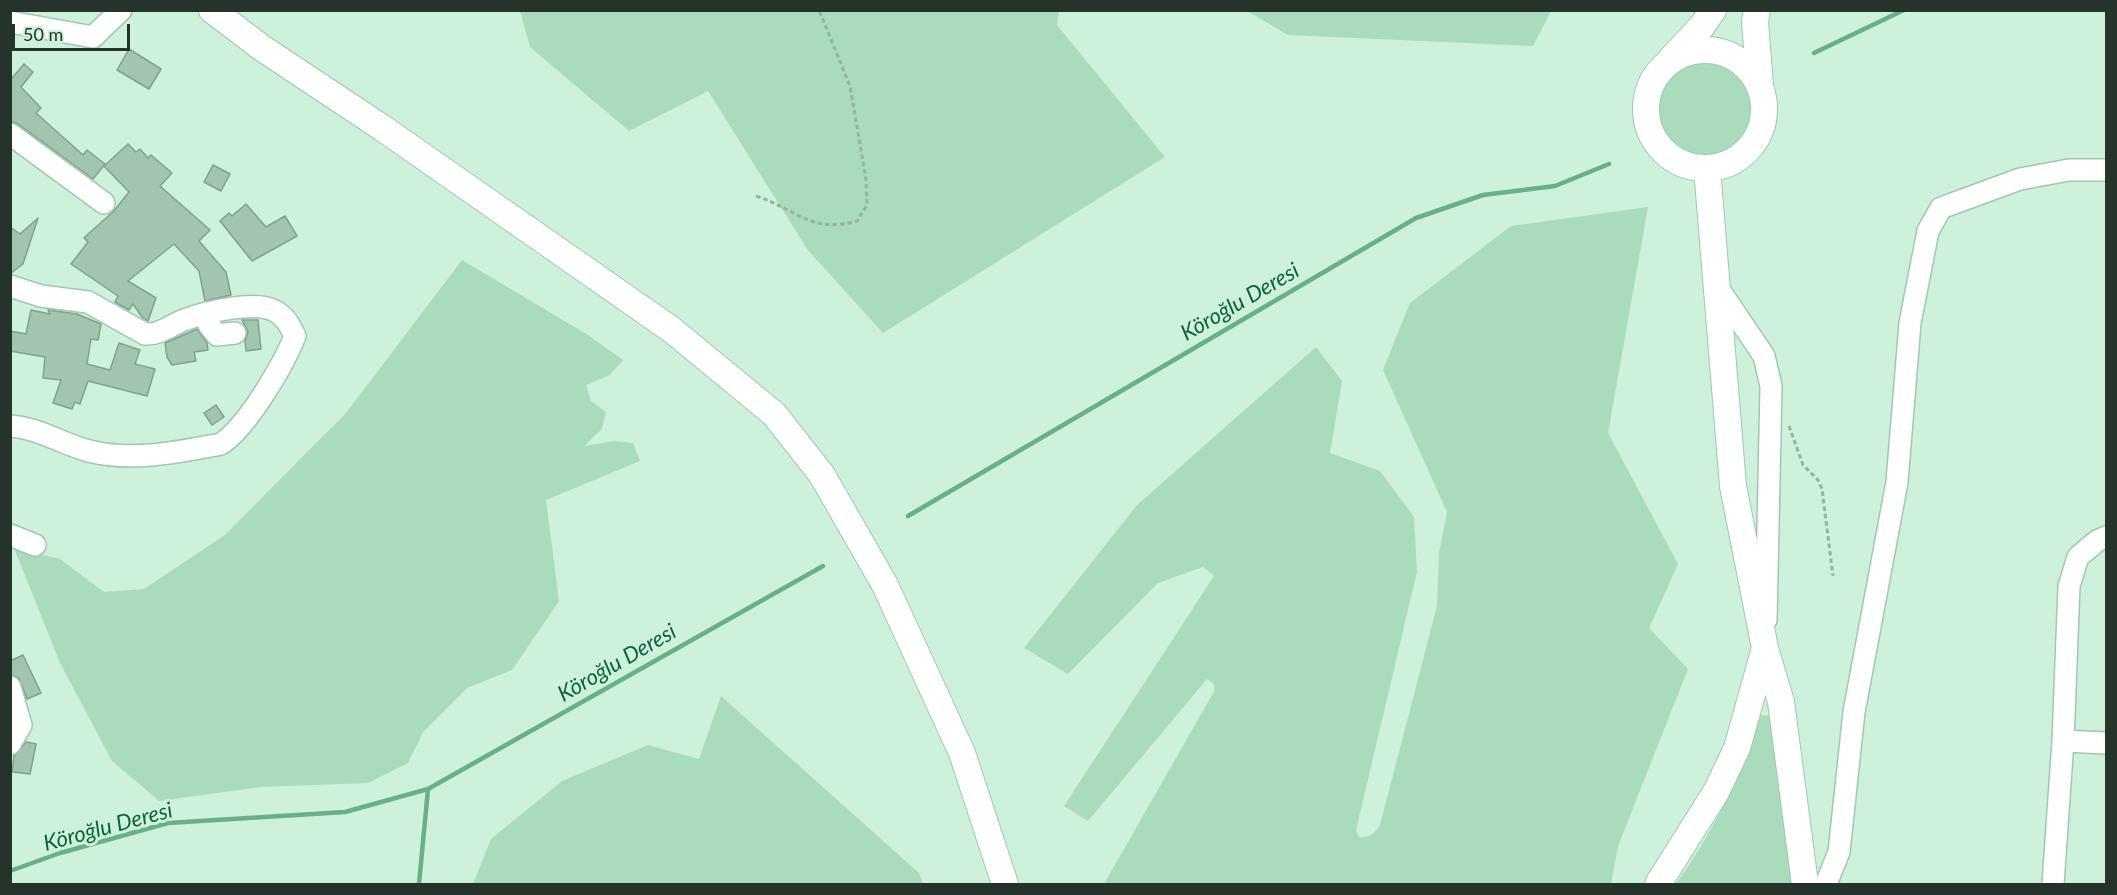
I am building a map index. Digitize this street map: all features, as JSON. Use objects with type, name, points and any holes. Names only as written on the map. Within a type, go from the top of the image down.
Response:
[{"type":"main road","points":[[212,10],[672,330],[774,414],[822,475],[885,585],[962,753],[1005,885]]},
{"type":"main road","points":[[1713,10],[1702,26],[1661,70],[1650,87],[1646,106],[1648,126],[1657,144],[1671,158],[1688,166],[1707,168],[1726,165],[1743,155],[1756,141],[1763,123],[1765,104],[1760,86],[1755,22],[1758,10]]},
{"type":"main road","points":[[1661,70],[1676,57],[1695,50],[1715,50],[1734,57],[1750,69],[1760,86]]},
{"type":"main road","points":[[1707,168],[1733,486],[1766,648],[1781,702],[1805,885]]},
{"type":"main road","points":[[1658,885],[1716,792],[1737,748],[1766,648]]},
{"type":"street","points":[[10,22],[93,37],[121,10]]},
{"type":"street","points":[[10,134],[104,203]]},
{"type":"street","points":[[1826,885],[1839,852],[1854,712],[1897,482],[1910,323],[1928,231],[1941,208],[2020,179],[2069,170],[2106,170]]},
{"type":"street","points":[[1716,285],[1764,356],[1771,386],[1766,648]]},
{"type":"street","points":[[10,286],[41,296],[88,302],[145,334],[154,334],[186,319],[247,306],[273,310],[286,319],[295,336],[273,377],[234,436],[221,444],[125,457],[88,451],[28,428],[10,426]]},
{"type":"street","points":[[206,315],[208,325],[217,335],[235,333]]},
{"type":"street","points":[[10,535],[35,545]]},
{"type":"street","points":[[2053,885],[2063,741],[2070,586],[2078,557],[2097,541],[2106,537]]},
{"type":"street","points":[[10,687],[21,724],[10,744]]},
{"type":"street","points":[[2063,741],[2106,743]]},
{"type":"path","points":[[756,196],[775,202],[810,222],[839,226],[857,221],[867,205],[866,179],[850,86],[819,10]]},
{"type":"path","points":[[1786,419],[1803,465],[1818,480],[1822,489],[1833,576]]},
{"type":"green space","points":[[520,11],[1059,11],[1057,25],[1165,157],[883,333],[807,249],[708,91],[629,131],[530,47]]},
{"type":"green space","points":[[1247,11],[1551,11],[1533,46],[1288,35]]},
{"type":"green space","points":[[1704,61],[1722,65],[1738,75],[1748,91],[1752,109],[1748,127],[1738,143],[1722,153],[1704,157],[1686,153],[1670,143],[1660,127],[1656,109],[1660,91],[1670,75],[1686,65]]},
{"type":"green space","points":[[1648,207],[1608,433],[1678,564],[1649,628],[1688,669],[1618,846],[1611,884],[1104,884],[1215,690],[1213,683],[1207,679],[1088,821],[1064,806],[1214,576],[1203,567],[1158,583],[1068,674],[1024,648],[1137,505],[1316,347],[1342,381],[1330,453],[1380,471],[1414,517],[1417,572],[1356,830],[1359,837],[1371,835],[1380,825],[1437,606],[1439,553],[1447,512],[1383,370],[1410,303],[1511,226]]},
{"type":"green space","points":[[462,260],[588,335],[623,360],[610,375],[586,385],[591,401],[606,412],[602,429],[584,446],[615,441],[633,443],[640,461],[546,500],[559,601],[512,670],[467,688],[423,732],[408,763],[368,783],[261,787],[159,801],[112,761],[60,663],[14,548],[60,559],[104,592],[144,589],[225,535],[346,413]]},
{"type":"green space","points":[[721,696],[919,873],[923,884],[473,884],[491,839],[562,781],[648,745],[699,759]]},
{"type":"green space","points":[[1761,715],[1770,716],[1792,884],[1676,884],[1714,824],[1744,760]]},
{"type":"building","points":[[129,49],[161,69],[149,89],[117,70]]},
{"type":"building","points":[[24,64],[33,72],[21,87],[41,108],[36,113],[83,155],[87,150],[105,164],[93,179],[18,124],[10,121],[10,76],[12,78]]},
{"type":"building","points":[[128,144],[136,152],[140,149],[148,158],[151,155],[172,173],[160,186],[210,230],[199,241],[226,272],[231,295],[205,301],[199,271],[174,244],[128,281],[156,298],[148,321],[142,317],[133,304],[129,310],[115,302],[118,296],[71,264],[88,242],[84,238],[114,211],[129,192],[104,166]]},
{"type":"building","points":[[213,165],[230,174],[221,191],[204,182]]},
{"type":"building","points":[[246,204],[266,227],[285,216],[297,236],[252,261],[220,221],[229,213],[232,216]]},
{"type":"building","points":[[38,218],[23,264],[10,274],[10,227],[20,234]]},
{"type":"building","points":[[31,310],[50,314],[48,310],[77,314],[101,324],[98,340],[91,339],[87,364],[110,370],[119,343],[140,350],[135,364],[155,369],[147,396],[88,381],[80,404],[75,402],[72,409],[53,403],[61,380],[43,378],[45,357],[10,351],[10,331],[26,334]]},
{"type":"building","points":[[242,320],[258,320],[261,349],[246,351],[245,341],[248,332]]},
{"type":"building","points":[[197,329],[207,343],[208,350],[194,352],[196,361],[172,365],[167,357],[165,343]]},
{"type":"building","points":[[216,405],[224,417],[212,425],[204,413]]},
{"type":"building","points":[[23,655],[41,693],[27,699],[19,678],[10,675],[10,661]]},
{"type":"building","points":[[26,742],[36,744],[30,774],[12,772],[14,756]]},
{"type":"waterway","name":"Köroğlu Deresi","points":[[1814,53],[1904,10]]},
{"type":"waterway","name":"Köroğlu Deresi","points":[[908,516],[1416,218],[1483,195],[1555,186],[1609,164]]},
{"type":"waterway","name":"Köroğlu Deresi","points":[[10,871],[60,853],[168,823],[345,812],[428,789],[823,566]]},
{"type":"waterway","name":"Köroğlu Deresi","points":[[419,884],[428,789]]}]
